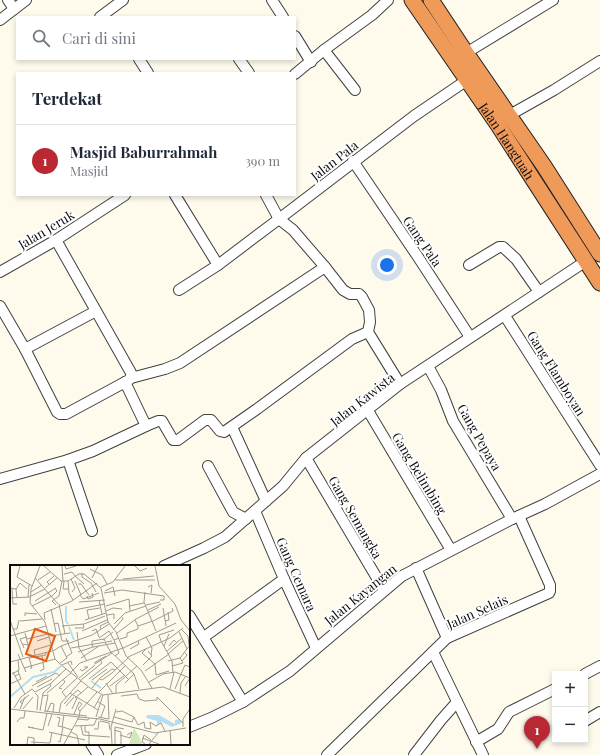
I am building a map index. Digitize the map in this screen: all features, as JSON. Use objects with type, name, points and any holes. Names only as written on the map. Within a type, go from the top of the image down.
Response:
[{"type":"highway","name":"Jalan Hangtuah","points":[[412,0],[498,125],[600,283]]},
{"type":"highway","name":"Jalan Hangtuah","points":[[431,0],[508,116],[544,166],[600,254]]},
{"type":"street","points":[[8,0],[14,9]]},
{"type":"street","points":[[0,20],[26,0]]},
{"type":"street","points":[[101,16],[123,0]]},
{"type":"street","points":[[272,0],[282,16]]},
{"type":"street","points":[[296,73],[324,50],[372,15],[388,0]]},
{"type":"street","points":[[466,53],[553,0]]},
{"type":"street","points":[[296,38],[311,62]]},
{"type":"street","points":[[324,50],[355,90]]},
{"type":"street","points":[[140,60],[147,72]]},
{"type":"street","points":[[240,60],[248,72]]},
{"type":"street","points":[[508,116],[554,90],[600,61]]},
{"type":"street","name":"Jalan Pala","points":[[179,290],[279,220],[414,116],[467,80]]},
{"type":"street","name":"Gang Pala","points":[[354,162],[470,337]]},
{"type":"street","name":"Jalan Jeruk","points":[[0,272],[56,240],[120,196]]},
{"type":"street","points":[[176,196],[218,264]]},
{"type":"street","points":[[267,196],[279,220],[292,230],[343,290],[350,294],[359,294],[362,297],[369,310],[370,322],[368,332],[400,384]]},
{"type":"street","points":[[56,240],[130,371],[132,375],[128,380]]},
{"type":"street","points":[[469,264],[499,247],[503,247],[516,259],[539,292]]},
{"type":"street","name":"Jalan Kawista","points":[[166,565],[226,537],[283,486],[306,458],[400,384],[586,261]]},
{"type":"street","points":[[0,306],[25,349],[55,410],[60,414],[66,414],[128,380],[180,363],[325,267]]},
{"type":"street","points":[[25,349],[96,311]]},
{"type":"street","name":"Gang Flamboyan","points":[[505,316],[600,465]]},
{"type":"street","points":[[0,479],[68,460],[93,451],[158,420],[162,421],[172,439],[176,440],[205,420],[211,420],[222,432],[232,427],[352,339],[368,332]]},
{"type":"street","name":"Gang Pepaya","points":[[428,366],[441,390],[453,421],[516,518]]},
{"type":"street","points":[[128,380],[146,426]]},
{"type":"street","name":"Gang Belimbing","points":[[368,409],[451,550]]},
{"type":"street","points":[[232,427],[266,501]]},
{"type":"street","name":"Gang Semangka","points":[[306,458],[384,590]]},
{"type":"street","points":[[68,460],[92,531]]},
{"type":"street","points":[[208,466],[234,512],[246,519]]},
{"type":"street","name":"Jalan Kayangan","points":[[190,727],[243,702],[290,670],[402,576],[451,550],[574,490],[600,474]]},
{"type":"street","name":"Gang Cemara","points":[[255,511],[316,648]]},
{"type":"street","name":"Jalan Selais","points":[[327,755],[447,638],[550,592],[550,585],[516,518]]},
{"type":"street","points":[[416,568],[447,638]]},
{"type":"street","points":[[204,638],[284,579]]},
{"type":"street","points":[[190,617],[243,702]]},
{"type":"street","points":[[433,652],[483,755]]},
{"type":"street","points":[[588,672],[600,666]]},
{"type":"street","points":[[476,742],[498,730],[509,712],[552,690]]},
{"type":"street","points":[[414,755],[457,702]]},
{"type":"street","points":[[588,719],[600,712]]},
{"type":"street","points":[[92,745],[98,755]]},
{"type":"street","points":[[117,755],[143,745]]},
{"type":"place","name":"Masjid Baburrahmah","points":[[537,749]]}]
